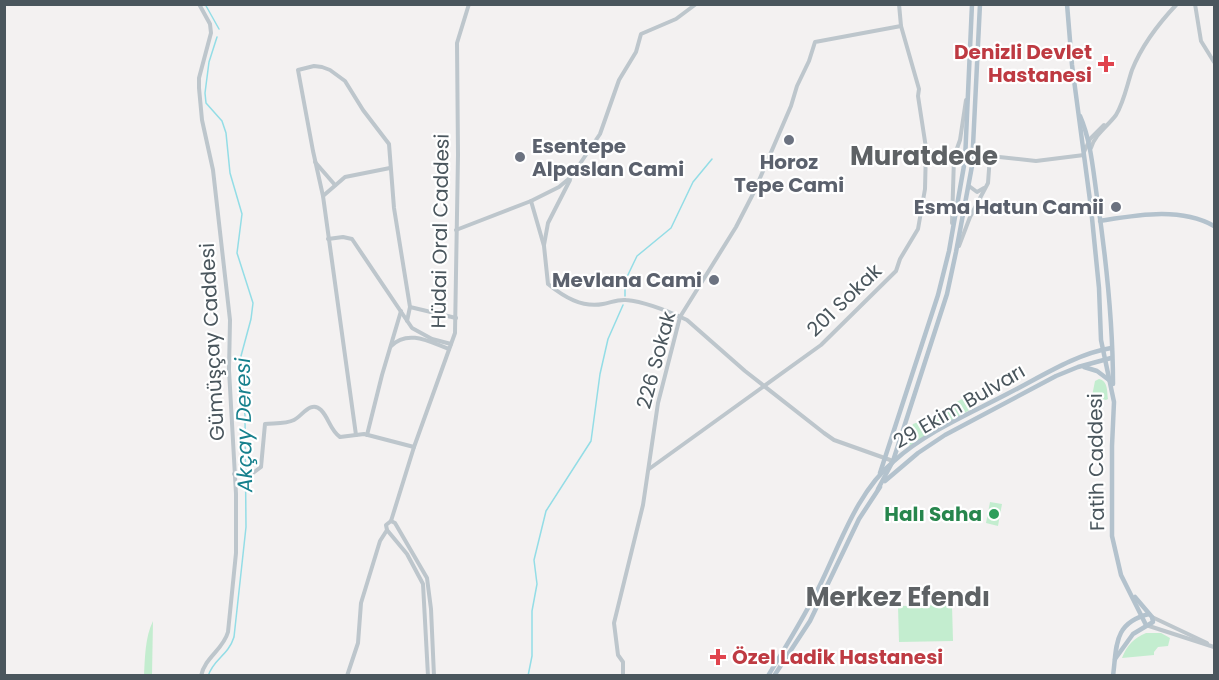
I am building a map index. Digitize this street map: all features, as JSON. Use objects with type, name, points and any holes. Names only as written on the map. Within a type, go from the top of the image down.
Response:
[{"type":"main road","points":[[879,476],[938,295],[951,239],[964,167],[972,4]]},
{"type":"main road","points":[[878,489],[893,461],[946,294],[956,252],[973,159],[981,4]]},
{"type":"main road","points":[[1067,4],[1072,65],[1082,127],[1090,140],[1099,212],[1110,306],[1113,386]]},
{"type":"main road","name":"Fatih Caddesi","points":[[1082,127],[1104,360],[1109,380],[1113,386],[1114,428],[1110,520],[1121,574],[1138,610],[1146,617]]},
{"type":"main road","points":[[1091,211],[1100,221]]},
{"type":"main road","points":[[1099,212],[1109,220]]},
{"type":"main road","points":[[1100,221],[1168,214],[1186,216],[1215,226]]},
{"type":"main road","points":[[1101,229],[1109,220]]},
{"type":"main road","points":[[1093,236],[1100,221]]},
{"type":"main road","name":"29 Ekim Bulvarı","points":[[768,675],[819,587],[856,510],[879,476],[893,461],[940,430],[1032,381],[1103,349],[1111,348]]},
{"type":"main road","name":"29 Ekim Bulvarı","points":[[774,675],[810,621],[850,537],[878,489],[888,477],[945,435],[1056,376],[1111,358]]},
{"type":"main road","points":[[1081,366],[1097,371],[1109,380]]},
{"type":"main road","points":[[899,440],[902,446],[909,449]]},
{"type":"main road","points":[[893,461],[904,460],[918,453]]},
{"type":"main road","points":[[1121,574],[1146,617],[1147,626]]},
{"type":"main road","points":[[1134,621],[1138,610]]},
{"type":"main road","points":[[1113,675],[1116,643],[1120,632],[1134,621],[1146,617]]},
{"type":"main road","points":[[1115,659],[1132,634],[1153,622],[1146,617]]},
{"type":"street","name":"Gümüşçay Caddesi","points":[[199,4],[210,24],[211,33],[199,87],[202,120],[213,170],[230,320],[229,370],[236,553],[228,632],[223,643],[205,663],[201,675]]},
{"type":"street","name":"Hüdai Oral Caddesi","points":[[347,675],[358,642],[360,606],[380,541],[389,531],[386,525],[392,521],[414,447],[451,344],[456,318],[457,43],[469,4]]},
{"type":"street","points":[[544,246],[548,223],[571,177],[606,121],[619,80],[636,52],[641,34],[676,19],[696,4]]},
{"type":"street","name":"201 Sokak","points":[[648,469],[821,345],[896,271],[900,258],[918,229],[925,189],[926,155],[919,89],[901,26],[898,4]]},
{"type":"street","points":[[1090,140],[1118,111],[1136,61],[1147,41],[1177,4]]},
{"type":"street","points":[[1195,4],[1201,41],[1215,62]]},
{"type":"street","name":"226 Sokak","points":[[623,675],[623,662],[618,655],[614,623],[643,505],[658,403],[680,316],[736,227],[754,192],[791,106],[815,42],[901,26]]},
{"type":"street","points":[[356,435],[323,196],[298,70],[314,66],[330,70],[345,81],[388,144],[410,307],[410,332],[391,346]]},
{"type":"street","points":[[951,239],[953,156],[960,140],[968,90]]},
{"type":"street","points":[[926,155],[988,156],[1036,160],[1084,154],[1090,140],[1112,119]]},
{"type":"street","points":[[1082,127],[1093,131],[1100,128]]},
{"type":"street","points":[[956,252],[970,217],[988,183],[988,156]]},
{"type":"street","points":[[315,162],[335,185]]},
{"type":"street","points":[[323,196],[345,177],[390,168]]},
{"type":"street","points":[[456,230],[531,201],[559,187],[571,177]]},
{"type":"street","points":[[969,186],[979,192],[988,183]]},
{"type":"street","points":[[531,201],[544,246],[548,284],[558,292],[584,304],[624,300],[654,306],[680,316],[764,386],[834,440],[893,461]]},
{"type":"street","points":[[328,239],[343,237],[352,239],[409,324],[425,336],[451,344]]},
{"type":"street","points":[[401,311],[410,307],[456,318]]},
{"type":"street","points":[[367,435],[401,311]]},
{"type":"street","points":[[398,326],[409,324]]},
{"type":"street","points":[[394,335],[449,349]]},
{"type":"street","points":[[234,474],[253,473],[262,466],[265,424],[294,420],[308,409],[316,407],[322,411],[339,437],[367,435],[414,447]]},
{"type":"street","points":[[392,521],[427,578],[434,675]]},
{"type":"street","points":[[396,527],[395,530],[389,531],[407,554],[423,584],[428,675]]},
{"type":"street","points":[[1146,617],[1212,646]]},
{"type":"street","points":[[1147,626],[1212,646]]},
{"type":"green space","points":[[1099,379],[1106,387],[1108,399],[1106,400],[1092,396],[1095,381]]},
{"type":"green space","points":[[969,395],[975,407],[934,430],[927,419]]},
{"type":"green space","points":[[921,421],[928,435],[909,446],[906,441],[913,424]]},
{"type":"green space","name":"Halı Saha","points":[[990,502],[1002,504],[998,526],[986,523]]},
{"type":"green space","points":[[952,605],[953,641],[899,642],[898,606]]},
{"type":"green space","points":[[153,621],[152,675],[144,675],[147,641]]},
{"type":"green space","points":[[1146,633],[1161,633],[1170,638],[1168,646],[1158,647],[1154,655],[1122,658],[1131,642]]},
{"type":"waterway","name":"Akçay Deresi","points":[[205,4],[219,29]]},
{"type":"waterway","name":"Akçay Deresi","points":[[208,676],[234,637],[246,527],[245,416],[241,356],[253,303],[237,253],[242,214],[230,173],[226,133],[222,121],[206,103],[209,62],[217,37]]},
{"type":"waterway","points":[[625,296],[625,281],[637,256],[671,228],[693,182],[712,159]]},
{"type":"waterway","points":[[528,676],[532,656],[532,611],[537,584],[534,560],[546,511],[591,441],[600,374],[608,339],[623,305]]},
{"type":"place","name":"Denizli Devlet Hastanesi","points":[[1106,64]]},
{"type":"place","name":"Horoz Tepe Cami","points":[[789,140]]},
{"type":"place","name":"Esentepe Alpaslan Cami","points":[[520,157]]},
{"type":"place","name":"Esma Hatun Camii","points":[[1116,207]]},
{"type":"place","name":"Mevlana Cami","points":[[714,280]]},
{"type":"place","name":"Halı Saha","points":[[994,514]]},
{"type":"place","name":"Özel Ladik Hastanesi","points":[[718,657]]},
{"type":"district","name":"Muratdede","points":[[924,156]]},
{"type":"district","name":"Merkez Efendı","points":[[898,597]]}]
